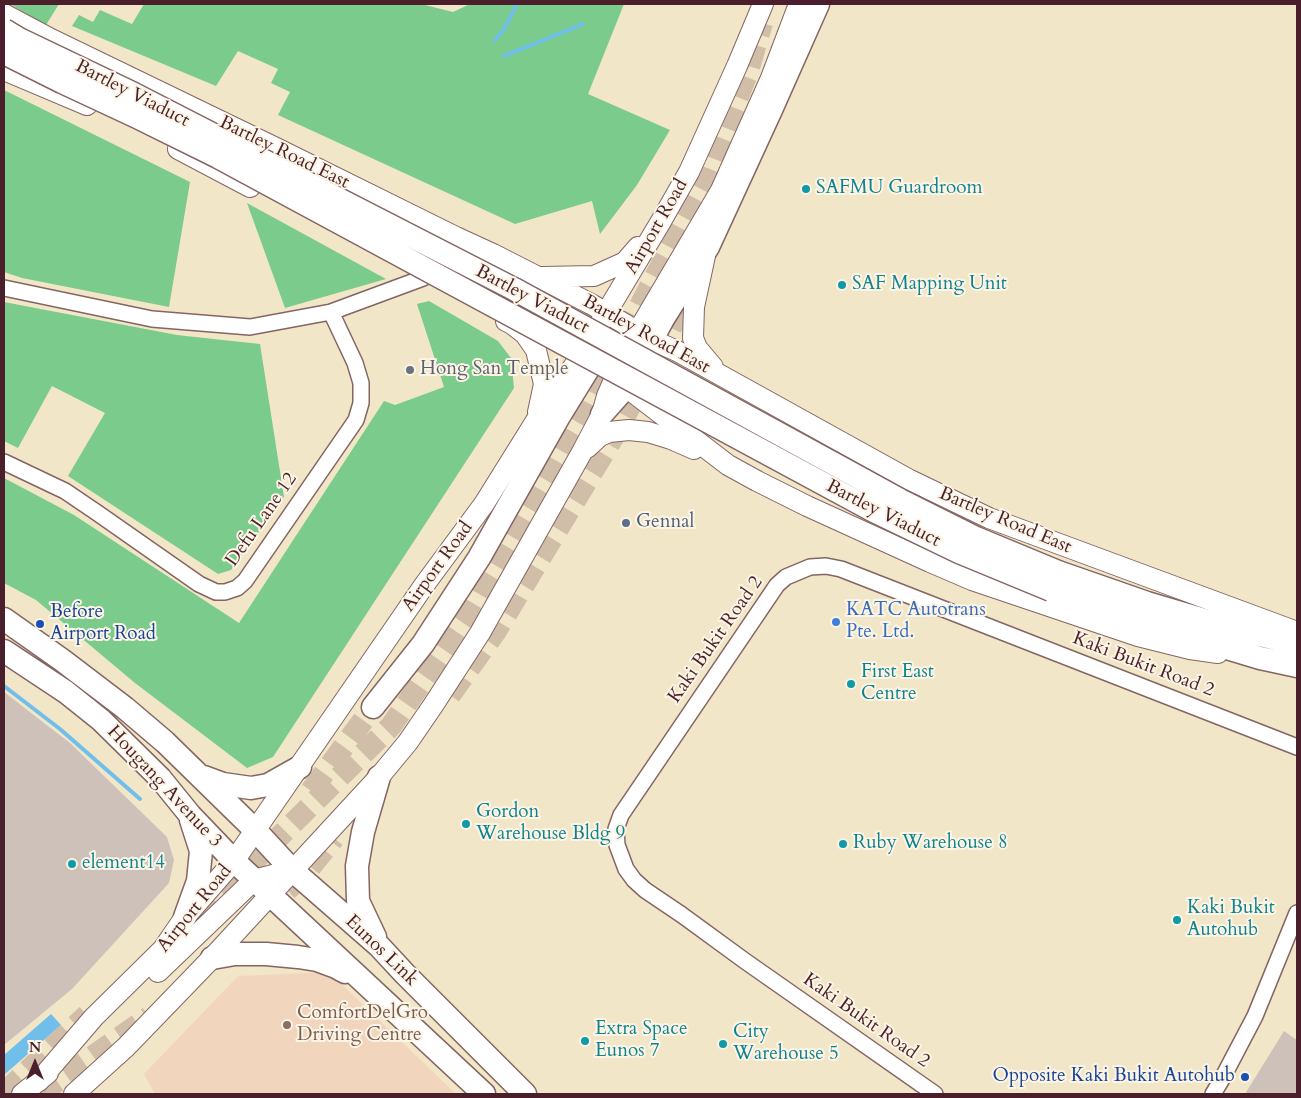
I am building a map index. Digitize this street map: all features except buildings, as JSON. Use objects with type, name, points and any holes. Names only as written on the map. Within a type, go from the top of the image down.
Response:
[{"type":"highway","points":[[372,707],[423,644],[479,558],[558,418],[584,363],[645,335],[663,319],[708,247],[818,4]]},
{"type":"highway","name":"Bartley Viaduct","points":[[4,30],[142,98],[514,290],[900,500],[976,538],[1055,581]]},
{"type":"highway","name":"Bartley Viaduct","points":[[4,53],[218,157],[874,511],[959,552],[1055,581]]},
{"type":"highway","points":[[602,414],[645,335]]},
{"type":"highway","points":[[1055,581],[1144,623],[1260,658],[1297,666]]},
{"type":"highway","name":"Bartley Road East","points":[[1055,581],[1297,644]]},
{"type":"highway","name":"Hougang Avenue 3","points":[[4,620],[62,660],[166,742],[256,830]]},
{"type":"highway","name":"Hougang Avenue 3","points":[[4,651],[66,692],[101,720],[160,778],[190,815],[234,861],[270,894]]},
{"type":"highway","points":[[199,775],[223,784],[250,788],[268,785],[300,767]]},
{"type":"highway","points":[[378,946],[358,901],[357,866],[363,832],[379,777]]},
{"type":"highway","points":[[186,917],[198,881],[201,850],[190,815]]},
{"type":"highway","name":"Eunos Link","points":[[256,830],[292,870],[378,946],[526,1094]]},
{"type":"highway","name":"Eunos Link","points":[[270,894],[484,1094]]},
{"type":"highway","points":[[212,958],[235,954],[266,954],[318,960],[336,967],[368,985]]},
{"type":"main road","name":"Airport Road","points":[[39,1081],[94,1017],[164,949],[186,917],[234,861],[425,584],[484,504],[537,419],[584,363],[606,313],[689,172],[763,4]]},
{"type":"main road","name":"Airport Road","points":[[645,335],[721,190],[771,78],[798,4]]},
{"type":"main road","name":"Bartley Road East","points":[[4,14],[51,40],[538,277],[677,351],[910,480],[989,518],[1297,632]]},
{"type":"main road","points":[[4,70],[119,119],[236,179],[411,278],[512,324],[525,334],[536,350],[544,384],[537,419]]},
{"type":"main road","points":[[236,179],[233,163],[237,153],[244,147],[262,142]]},
{"type":"main road","points":[[538,277],[594,276],[602,273],[625,262],[660,223]]},
{"type":"main road","points":[[708,247],[694,307],[693,338],[697,348],[721,376]]},
{"type":"main road","points":[[584,363],[620,383],[728,465]]},
{"type":"main road","points":[[74,1094],[126,1047],[212,958],[379,777],[408,742],[480,633],[602,414]]},
{"type":"main road","points":[[582,452],[600,436],[609,432],[621,430],[648,432],[671,439],[728,465],[808,506],[972,580],[1138,636],[1190,649],[1260,658]]},
{"type":"main road","name":"Airport Road","points":[[22,1094],[114,1015],[254,880],[292,870]]},
{"type":"street","points":[[4,288],[152,319],[250,327],[331,312],[411,278]]},
{"type":"street","name":"Defu Lane 12","points":[[4,462],[65,492],[199,584],[216,592],[225,592],[237,588],[245,580],[356,420],[361,403],[361,382],[355,363],[331,312]]},
{"type":"street","name":"Kaki Bukit Road 2","points":[[935,1094],[645,890],[626,869],[617,845],[616,829],[621,815],[777,585],[786,577],[810,567],[826,566],[841,569],[1297,747]]},
{"type":"street","points":[[1213,1094],[1255,1016],[1297,913]]},
{"type":"shaded area","points":[[4,692],[70,743],[167,837],[174,860],[169,883],[72,989],[4,1045]]},
{"type":"shaded area","name":"ComfortDelGro Driving Centre","points":[[329,972],[456,1094],[155,1094],[144,1074],[238,976]]},
{"type":"shaded area","points":[[1284,1031],[1297,1040],[1297,1094],[1245,1094]]},
{"type":"green space","points":[[10,4],[59,4],[46,25]]},
{"type":"green space","points":[[144,4],[421,4],[453,12],[470,4],[624,4],[588,94],[670,130],[637,185],[600,234],[592,201],[515,224],[278,115],[290,92],[271,83],[278,69],[238,51],[216,86],[72,26],[79,15],[93,22],[100,10],[132,24]]},
{"type":"green space","points":[[4,90],[190,182],[169,307],[22,278],[4,272]]},
{"type":"green space","points":[[247,203],[386,279],[285,308]]},
{"type":"green space","points":[[429,301],[498,341],[511,358],[514,388],[273,757],[247,768],[135,683],[36,600],[4,583],[4,478],[74,515],[239,623],[384,401],[395,405],[444,387],[417,304]]},
{"type":"green space","points":[[4,302],[177,335],[260,344],[284,497],[231,570],[218,574],[68,476],[105,413],[52,386],[18,448],[4,441]]},
{"type":"water","points":[[51,1014],[61,1025],[4,1075],[4,1055]]},
{"type":"waterway","points":[[495,40],[504,29],[517,4]]},
{"type":"waterway","points":[[504,56],[583,24]]},
{"type":"waterway","points":[[4,686],[60,729],[140,799]]},
{"type":"tunnel","points":[[197,914],[277,839],[391,726],[466,619],[583,418],[704,184],[748,71],[762,23]]},
{"type":"tunnel","points":[[450,695],[496,631],[617,431],[677,316],[687,292]]},
{"type":"tunnel","points":[[311,791],[373,707]]},
{"type":"tunnel","points":[[287,890],[308,870],[334,838]]},
{"type":"tunnel","points":[[4,1093],[87,1015]]},
{"type":"tunnel","points":[[39,1094],[149,1017]]},
{"type":"place","name":"SAFMU Guardroom","points":[[806,189]]},
{"type":"place","name":"SAF Mapping Unit","points":[[842,285]]},
{"type":"place","name":"Hong San Temple","points":[[410,370]]},
{"type":"place","name":"Gennal","points":[[626,523]]},
{"type":"place","name":"KATC Autotrans Pte. Ltd.","points":[[836,622]]},
{"type":"place","name":"Before Airport Road","points":[[40,624]]},
{"type":"place","name":"First East Centre","points":[[851,684]]},
{"type":"place","name":"Gordon Warehouse Bldg 9","points":[[466,824]]},
{"type":"place","name":"Ruby Warehouse 8","points":[[843,844]]},
{"type":"place","name":"element14","points":[[72,864]]},
{"type":"place","name":"Kaki Bukit Autohub","points":[[1177,920]]},
{"type":"place","name":"ComfortDelGro Driving Centre","points":[[287,1025]]},
{"type":"place","name":"Extra Space Eunos 7","points":[[585,1041]]},
{"type":"place","name":"City Warehouse 5","points":[[723,1044]]},
{"type":"place","name":"Opposite Kaki Bukit Autohub","points":[[1245,1077]]}]
